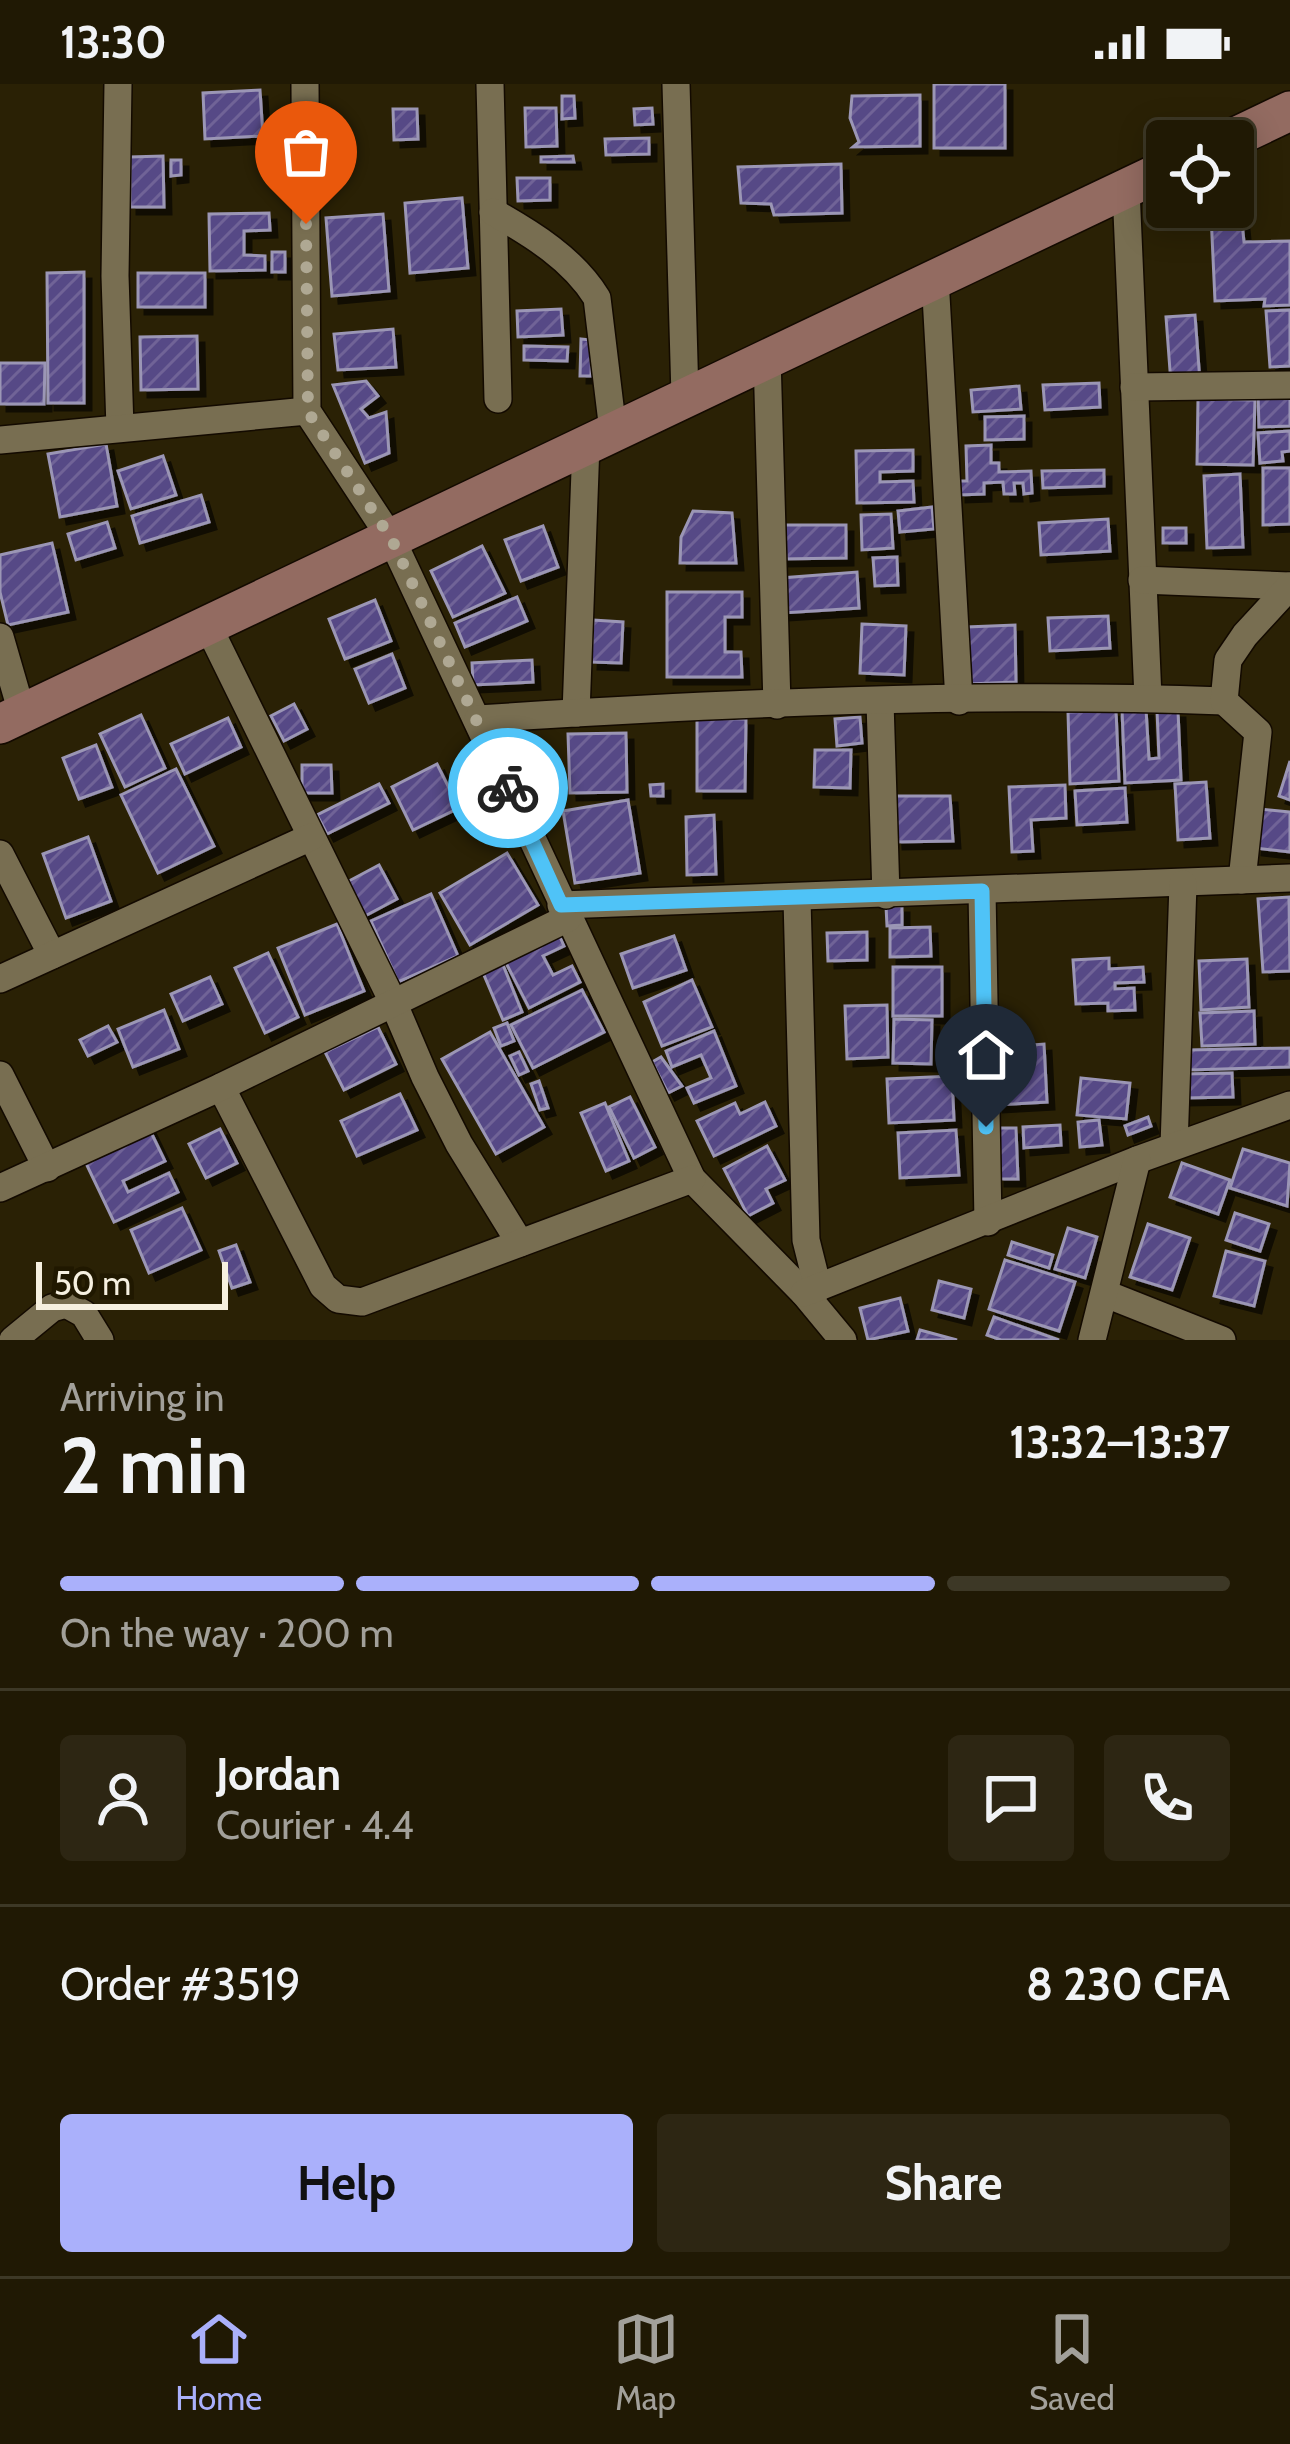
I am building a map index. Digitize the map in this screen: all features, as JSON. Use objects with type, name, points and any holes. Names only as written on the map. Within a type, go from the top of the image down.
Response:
[{"type":"main road","points":[[1254,128],[1290,111]]},
{"type":"main road","points":[[11,718],[1146,179]]},
{"type":"street","points":[[118,84],[120,428]]},
{"type":"street","points":[[305,84],[308,412],[392,540],[692,1179],[811,1290],[843,1340]]},
{"type":"street","points":[[490,84],[498,399]]},
{"type":"street","points":[[676,84],[685,396]]},
{"type":"street","points":[[1126,189],[1148,698]]},
{"type":"street","points":[[493,212],[538,238],[597,298],[599,438],[576,713]]},
{"type":"street","points":[[935,278],[959,701]]},
{"type":"street","points":[[767,358],[776,704]]},
{"type":"street","points":[[1134,387],[1290,385]]},
{"type":"street","points":[[0,440],[308,412]]},
{"type":"street","points":[[1142,580],[1290,586]]},
{"type":"street","points":[[1224,701],[1228,660],[1290,586]]},
{"type":"street","points":[[208,626],[459,1144],[520,1243]]},
{"type":"street","points":[[0,637],[11,718]]},
{"type":"street","points":[[478,719],[776,704],[1224,701],[1258,732],[1242,880]]},
{"type":"street","points":[[880,702],[886,895]]},
{"type":"street","points":[[0,979],[311,837]]},
{"type":"street","points":[[0,854],[52,955]]},
{"type":"street","points":[[0,1188],[220,1087],[564,912],[1290,878]]},
{"type":"street","points":[[1174,1147],[1183,884]]},
{"type":"street","points":[[982,891],[988,1222]]},
{"type":"street","points":[[796,899],[811,1290]]},
{"type":"street","points":[[0,1075],[46,1168]]},
{"type":"street","points":[[220,1087],[323,1286],[338,1299],[362,1302],[692,1179]]},
{"type":"street","points":[[811,1290],[1137,1160],[1290,1105]]},
{"type":"street","points":[[1092,1340],[1137,1160]]},
{"type":"street","points":[[1106,1294],[1222,1340]]},
{"type":"street","points":[[13,1340],[52,1308],[66,1304],[84,1314],[100,1340]]},
{"type":"building","points":[[934,84],[1005,84],[1005,148],[934,148]]},
{"type":"building","points":[[260,90],[263,136],[205,139],[203,93]]},
{"type":"building","points":[[920,95],[920,146],[853,147],[859,142],[850,118],[852,96]]},
{"type":"building","points":[[562,96],[574,96],[575,118],[562,119]]},
{"type":"building","points":[[525,108],[556,108],[557,146],[526,147]]},
{"type":"building","points":[[652,108],[653,124],[635,125],[634,109]]},
{"type":"building","points":[[393,109],[417,109],[418,139],[394,140]]},
{"type":"building","points":[[316,137],[337,137],[337,151],[317,151]]},
{"type":"building","points":[[649,138],[649,154],[606,155],[605,139]]},
{"type":"building","points":[[163,156],[164,207],[130,207],[130,157]]},
{"type":"building","points":[[573,156],[574,162],[541,162],[541,157]]},
{"type":"building","points":[[171,160],[181,160],[181,175],[171,176]]},
{"type":"building","points":[[841,164],[842,213],[774,215],[771,204],[741,203],[738,167]]},
{"type":"building","points":[[517,178],[550,178],[550,200],[518,201]]},
{"type":"building","points":[[462,198],[468,268],[410,273],[405,203]]},
{"type":"building","points":[[269,213],[270,230],[244,231],[244,255],[265,256],[265,270],[210,271],[209,214]]},
{"type":"building","points":[[383,214],[389,291],[332,296],[326,218]]},
{"type":"building","points":[[1212,228],[1243,228],[1244,242],[1290,241],[1290,305],[1264,306],[1265,299],[1215,301]]},
{"type":"building","points":[[272,252],[285,252],[285,272],[272,272]]},
{"type":"building","points":[[84,272],[84,403],[48,403],[47,273]]},
{"type":"building","points":[[138,273],[205,273],[205,307],[138,307]]},
{"type":"building","points":[[561,309],[563,335],[518,337],[517,311]]},
{"type":"building","points":[[1290,310],[1290,366],[1270,367],[1266,311]]},
{"type":"building","points":[[1195,315],[1200,382],[1171,384],[1166,317]]},
{"type":"building","points":[[393,329],[396,367],[338,370],[334,334]]},
{"type":"building","points":[[197,336],[198,389],[141,390],[140,337]]},
{"type":"building","points":[[581,339],[592,340],[591,376],[580,376]]},
{"type":"building","points":[[524,346],[568,347],[567,361],[524,360]]},
{"type":"building","points":[[0,363],[45,363],[44,404],[0,404]]},
{"type":"building","points":[[366,381],[378,396],[361,409],[369,418],[386,412],[389,453],[365,463],[333,385]]},
{"type":"building","points":[[1099,383],[1100,407],[1045,410],[1043,385]]},
{"type":"building","points":[[1019,386],[1021,409],[973,412],[971,390]]},
{"type":"building","points":[[1290,393],[1290,426],[1259,427],[1258,394]]},
{"type":"building","points":[[1198,399],[1255,400],[1253,465],[1197,464]]},
{"type":"building","points":[[1024,416],[1024,439],[985,440],[985,417]]},
{"type":"building","points":[[1290,431],[1290,451],[1282,452],[1283,461],[1260,463],[1258,433]]},
{"type":"building","points":[[106,444],[117,506],[60,517],[48,454]]},
{"type":"building","points":[[991,445],[991,463],[999,463],[999,472],[1031,471],[1032,493],[1024,494],[1023,483],[1014,483],[1015,494],[1004,494],[1003,482],[984,483],[984,494],[959,495],[959,481],[967,481],[966,446]]},
{"type":"building","points":[[913,450],[913,471],[880,472],[880,482],[913,481],[914,502],[857,503],[856,451]]},
{"type":"building","points":[[163,456],[176,495],[131,509],[118,471]]},
{"type":"building","points":[[1263,468],[1290,468],[1290,524],[1263,525]]},
{"type":"building","points":[[1104,470],[1104,486],[1043,488],[1042,471]]},
{"type":"building","points":[[1240,474],[1243,547],[1207,548],[1204,476]]},
{"type":"building","points":[[201,495],[209,522],[140,543],[132,516]]},
{"type":"building","points":[[932,507],[934,529],[900,532],[898,511]]},
{"type":"building","points":[[693,511],[732,513],[736,563],[680,563],[681,537]]},
{"type":"building","points":[[891,514],[893,548],[862,550],[861,515]]},
{"type":"building","points":[[1108,519],[1110,551],[1041,555],[1039,523]]},
{"type":"building","points":[[107,522],[115,548],[76,560],[68,534]]},
{"type":"building","points":[[778,525],[846,525],[846,558],[779,559]]},
{"type":"building","points":[[543,526],[558,567],[521,581],[505,540]]},
{"type":"building","points":[[1163,528],[1186,528],[1186,543],[1163,543]]},
{"type":"building","points":[[52,543],[68,612],[8,625],[0,592],[0,555]]},
{"type":"building","points":[[482,546],[505,593],[453,617],[431,571]]},
{"type":"building","points":[[897,557],[898,585],[875,586],[873,558]]},
{"type":"building","points":[[857,572],[859,608],[783,613],[781,578]]},
{"type":"building","points":[[667,592],[742,592],[742,617],[725,617],[725,652],[741,652],[742,677],[667,677]]},
{"type":"building","points":[[517,597],[527,621],[465,647],[455,623]]},
{"type":"building","points":[[375,600],[391,641],[345,659],[329,619]]},
{"type":"building","points":[[1108,616],[1110,648],[1050,651],[1048,618]]},
{"type":"building","points":[[593,620],[623,622],[621,663],[591,662]]},
{"type":"building","points":[[862,624],[906,626],[904,675],[860,673]]},
{"type":"building","points":[[1015,625],[1016,682],[969,684],[967,627]]},
{"type":"building","points":[[392,654],[405,688],[369,703],[355,669]]},
{"type":"building","points":[[532,660],[533,682],[473,685],[472,663]]},
{"type":"building","points":[[294,704],[307,729],[284,741],[271,716]]},
{"type":"building","points":[[1146,709],[1149,759],[1159,758],[1157,711],[1178,711],[1181,780],[1125,783],[1122,710]]},
{"type":"building","points":[[1116,710],[1119,781],[1070,784],[1068,712]]},
{"type":"building","points":[[141,715],[165,768],[125,787],[100,734]]},
{"type":"building","points":[[860,717],[862,743],[837,746],[835,719]]},
{"type":"building","points":[[228,718],[241,747],[185,774],[171,744]]},
{"type":"building","points":[[697,718],[746,719],[745,791],[697,791]]},
{"type":"building","points":[[626,733],[627,792],[570,793],[568,734]]},
{"type":"building","points":[[96,745],[112,787],[79,799],[63,758]]},
{"type":"building","points":[[815,750],[851,750],[850,788],[814,787]]},
{"type":"building","points":[[1290,761],[1290,800],[1279,796]]},
{"type":"building","points":[[437,764],[459,808],[413,830],[392,787]]},
{"type":"building","points":[[302,765],[331,765],[332,793],[302,793]]},
{"type":"building","points":[[176,769],[214,846],[158,873],[121,795]]},
{"type":"building","points":[[1206,782],[1210,838],[1178,840],[1175,784]]},
{"type":"building","points":[[379,784],[389,803],[327,834],[317,815]]},
{"type":"building","points":[[663,784],[663,796],[651,796],[650,785]]},
{"type":"building","points":[[1065,785],[1066,818],[1031,820],[1033,851],[1012,852],[1009,787]]},
{"type":"building","points":[[1125,788],[1127,822],[1077,825],[1075,791]]},
{"type":"building","points":[[893,796],[950,796],[953,841],[896,842]]},
{"type":"building","points":[[628,800],[640,873],[575,883],[563,811]]},
{"type":"building","points":[[1259,809],[1290,812],[1290,852],[1255,848]]},
{"type":"building","points":[[714,815],[716,874],[687,875],[686,817]]},
{"type":"building","points":[[88,837],[111,901],[66,918],[43,854]]},
{"type":"building","points":[[507,853],[538,905],[470,945],[440,893]]},
{"type":"building","points":[[379,865],[397,899],[365,916],[347,882]]},
{"type":"building","points":[[431,894],[458,956],[398,982],[371,921]]},
{"type":"building","points":[[1289,897],[1290,971],[1263,972],[1258,899]]},
{"type":"building","points":[[886,906],[902,906],[902,925],[887,926]]},
{"type":"building","points":[[337,924],[364,991],[305,1015],[278,948]]},
{"type":"building","points":[[930,927],[931,956],[890,957],[890,928]]},
{"type":"building","points":[[557,930],[564,946],[543,956],[553,975],[572,966],[580,982],[529,1008],[503,957]]},
{"type":"building","points":[[867,932],[867,960],[828,961],[827,933]]},
{"type":"building","points":[[674,936],[686,970],[633,988],[621,954]]},
{"type":"building","points":[[268,953],[298,1017],[265,1033],[235,968]]},
{"type":"building","points":[[1109,958],[1109,969],[1143,967],[1144,982],[1115,983],[1115,989],[1134,988],[1135,1010],[1108,1011],[1108,1003],[1076,1004],[1073,960]]},
{"type":"building","points":[[1247,959],[1249,1007],[1201,1010],[1199,961]]},
{"type":"building","points":[[501,960],[522,1012],[503,1020],[481,968]]},
{"type":"building","points":[[893,967],[942,967],[942,1016],[893,1016]]},
{"type":"building","points":[[210,977],[222,1004],[183,1021],[171,994]]},
{"type":"building","points":[[692,980],[712,1027],[662,1046],[644,1002]]},
{"type":"building","points":[[582,990],[604,1032],[533,1068],[511,1025]]},
{"type":"building","points":[[887,1005],[888,1057],[847,1059],[845,1006]]},
{"type":"building","points":[[164,1010],[179,1049],[133,1067],[118,1029]]},
{"type":"building","points":[[1254,1011],[1255,1044],[1202,1046],[1200,1013]]},
{"type":"building","points":[[894,1019],[932,1020],[931,1064],[893,1063]]},
{"type":"building","points":[[507,1023],[514,1041],[501,1046],[494,1028]]},
{"type":"building","points":[[108,1026],[117,1042],[88,1056],[80,1040]]},
{"type":"building","points":[[378,1027],[396,1064],[344,1090],[325,1052]]},
{"type":"building","points":[[714,1031],[736,1086],[694,1103],[687,1088],[711,1078],[701,1055],[672,1067],[666,1051]]},
{"type":"building","points":[[490,1032],[544,1127],[496,1154],[442,1059]]},
{"type":"building","points":[[1044,1044],[1047,1102],[996,1105],[992,1048]]},
{"type":"building","points":[[1290,1048],[1290,1067],[1189,1070],[1188,1050]]},
{"type":"building","points":[[519,1052],[528,1071],[519,1075],[510,1056]]},
{"type":"building","points":[[661,1057],[682,1086],[668,1093],[652,1062]]},
{"type":"building","points":[[1232,1073],[1233,1097],[1184,1098],[1184,1074]]},
{"type":"building","points":[[952,1076],[954,1120],[889,1123],[887,1079]]},
{"type":"building","points":[[1081,1078],[1130,1083],[1126,1119],[1077,1115]]},
{"type":"building","points":[[539,1081],[548,1108],[540,1110],[531,1084]]},
{"type":"building","points":[[400,1094],[417,1130],[357,1156],[341,1121]]},
{"type":"building","points":[[630,1097],[655,1147],[634,1158],[609,1107]]},
{"type":"building","points":[[765,1102],[776,1126],[714,1156],[697,1121],[735,1103],[740,1114]]},
{"type":"building","points":[[605,1103],[629,1161],[606,1171],[581,1113]]},
{"type":"building","points":[[1148,1117],[1151,1126],[1128,1135],[1125,1126]]},
{"type":"building","points":[[1099,1120],[1102,1145],[1080,1147],[1078,1122]]},
{"type":"building","points":[[147,1124],[165,1161],[123,1181],[128,1192],[169,1173],[178,1192],[114,1222],[82,1155]]},
{"type":"building","points":[[1060,1125],[1061,1145],[1024,1148],[1023,1127]]},
{"type":"building","points":[[997,1128],[1016,1128],[1018,1179],[998,1179]]},
{"type":"building","points":[[220,1129],[237,1163],[206,1178],[189,1144]]},
{"type":"building","points":[[956,1130],[959,1175],[900,1178],[898,1133]]},
{"type":"building","points":[[767,1146],[785,1180],[766,1189],[773,1203],[748,1216],[724,1169]]},
{"type":"building","points":[[1243,1149],[1290,1163],[1287,1206],[1230,1188]]},
{"type":"building","points":[[1182,1163],[1230,1180],[1218,1214],[1170,1197]]},
{"type":"building","points":[[182,1208],[201,1250],[149,1273],[131,1230]]},
{"type":"building","points":[[1235,1213],[1269,1224],[1260,1251],[1226,1240]]},
{"type":"building","points":[[1148,1224],[1190,1238],[1172,1290],[1130,1277]]},
{"type":"building","points":[[1068,1228],[1097,1237],[1085,1278],[1055,1269]]},
{"type":"building","points":[[1012,1242],[1053,1255],[1049,1268],[1008,1255]]},
{"type":"building","points":[[236,1245],[250,1282],[232,1288],[219,1251]]},
{"type":"building","points":[[1226,1251],[1265,1261],[1254,1306],[1214,1296]]},
{"type":"building","points":[[1005,1260],[1075,1282],[1059,1331],[989,1309]]},
{"type":"building","points":[[939,1281],[971,1289],[964,1318],[932,1310]]},
{"type":"building","points":[[900,1298],[908,1331],[868,1340],[860,1308]]},
{"type":"building","points":[[994,1317],[1059,1340],[1001,1340],[987,1335]]},
{"type":"building","points":[[920,1330],[957,1340],[917,1340]]},
{"type":"way so far","points":[[306,224],[308,412],[392,540],[508,788]]},
{"type":"route","points":[[508,788],[561,905],[982,891],[986,1127]]}]
